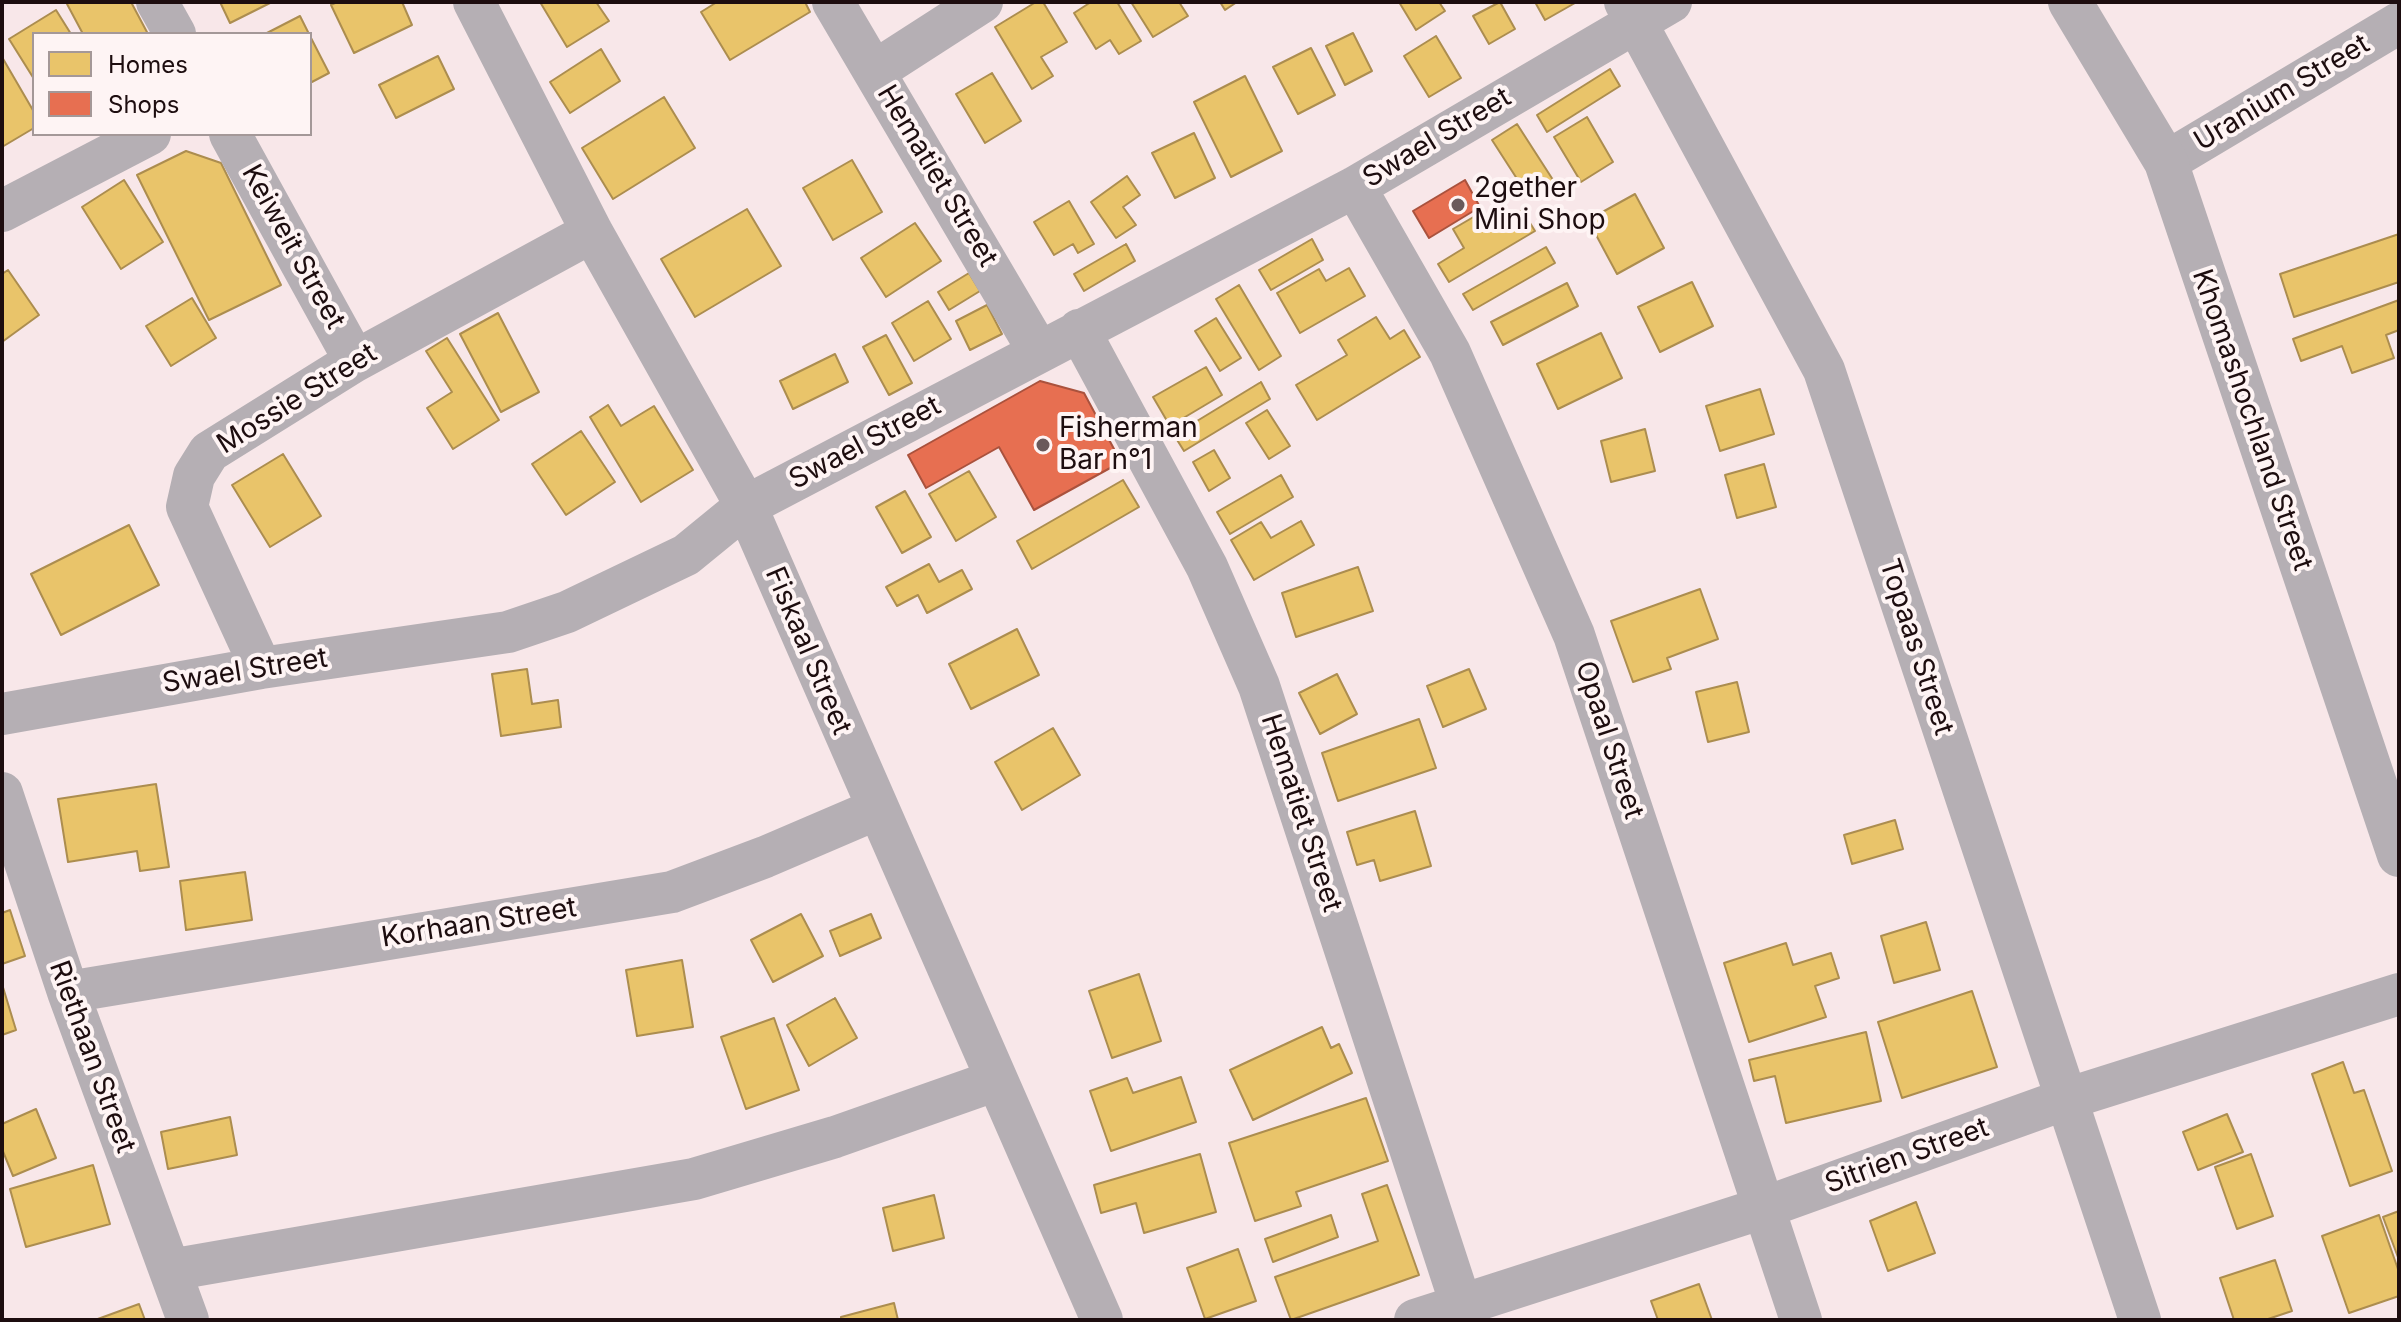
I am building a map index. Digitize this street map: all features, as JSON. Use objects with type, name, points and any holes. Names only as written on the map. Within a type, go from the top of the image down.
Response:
[{"type":"street","points":[[157,2],[174,32]]},
{"type":"street","name":"Fiskaal Street","points":[[474,2],[592,232],[746,506],[994,1081],[1102,1320]]},
{"type":"street","name":"Hematiet Street","points":[[833,2],[1039,352]]},
{"type":"street","points":[[875,71],[982,2]]},
{"type":"street","name":"Swael Street","points":[[2,714],[261,668],[508,632],[580,606],[686,555],[746,506],[1355,187],[1630,12],[1671,2]]},
{"type":"street","name":"Khomashochland Street","points":[[2070,2],[2166,162],[2399,855]]},
{"type":"street","name":"Topaas Street","points":[[1630,12],[1824,370],[2140,1320]]},
{"type":"street","name":"Uranium Street","points":[[2166,162],[2399,23]]},
{"type":"street","points":[[2,211],[146,136]]},
{"type":"street","name":"Keiweit Street","points":[[231,136],[355,361]]},
{"type":"street","name":"Opaal Street","points":[[1355,187],[1450,353],[1574,635],[1801,1320]]},
{"type":"street","name":"Mossie Street","points":[[261,668],[187,507],[194,476],[209,452],[355,361],[592,232]]},
{"type":"street","name":"Hematiet Street","points":[[1079,330],[1207,567],[1259,686],[1463,1313]]},
{"type":"street","name":"Riethaan Street","points":[[2,793],[68,992],[188,1320]]},
{"type":"street","name":"Korhaan Street","points":[[68,992],[672,892],[765,857],[877,809]]},
{"type":"street","name":"Sitrien Street","points":[[1415,1320],[1463,1313],[2066,1099],[2399,994]]},
{"type":"street","points":[[170,1270],[694,1179],[835,1137],[994,1081]]},
{"type":"building: Homes","points":[[131,2],[147,32],[82,32],[67,4]]},
{"type":"building: Homes","points":[[220,2],[272,2],[230,23]]},
{"type":"building: Homes","points":[[337,2],[402,2],[412,25],[354,53],[331,5]]},
{"type":"building: Homes","points":[[540,2],[596,2],[609,21],[567,47]]},
{"type":"building: Homes","points":[[717,2],[805,2],[810,12],[730,60],[701,12]]},
{"type":"building: Homes","points":[[1036,2],[1043,2],[1067,42],[1041,57],[1053,76],[1032,89],[995,27]]},
{"type":"building: Homes","points":[[1091,2],[1117,2],[1141,41],[1119,54],[1110,40],[1096,49],[1074,13]]},
{"type":"building: Homes","points":[[1131,2],[1179,2],[1188,16],[1153,37]]},
{"type":"building: Homes","points":[[1220,2],[1237,2],[1225,10]]},
{"type":"building: Homes","points":[[1399,2],[1439,2],[1445,11],[1416,30]]},
{"type":"building: Homes","points":[[1500,2],[1515,29],[1489,44],[1473,16]]},
{"type":"building: Homes","points":[[1535,2],[1575,2],[1575,3],[1545,20]]},
{"type":"building: Homes","points":[[56,10],[70,32],[32,32],[32,76],[9,39]]},
{"type":"building: Homes","points":[[300,16],[308,32],[269,32]]},
{"type":"building: Homes","points":[[1353,33],[1372,71],[1345,85],[1326,46]]},
{"type":"building: Homes","points":[[1436,36],[1461,78],[1429,97],[1404,56]]},
{"type":"building: Homes","points":[[312,40],[329,73],[312,82]]},
{"type":"building: Homes","points":[[1311,48],[1335,95],[1298,114],[1273,67]]},
{"type":"building: Homes","points":[[601,49],[620,81],[570,113],[550,82]]},
{"type":"building: Homes","points":[[438,56],[454,89],[396,118],[379,85]]},
{"type":"building: Homes","points":[[2,57],[32,109],[32,129],[2,147]]},
{"type":"building: Homes","points":[[1610,69],[1620,86],[1547,132],[1537,115]]},
{"type":"building: Homes","points":[[992,73],[1021,121],[985,143],[956,94]]},
{"type":"building: Homes","points":[[1245,76],[1282,151],[1231,177],[1194,102]]},
{"type":"building: Homes","points":[[664,97],[695,148],[613,199],[582,148]]},
{"type":"building: Homes","points":[[1587,117],[1613,162],[1581,182],[1554,137]]},
{"type":"building: Homes","points":[[1517,124],[1555,183],[1530,199],[1492,140]]},
{"type":"building: Homes","points":[[1194,133],[1215,178],[1175,198],[1152,153]]},
{"type":"building: Homes","points":[[186,151],[221,163],[281,285],[209,320],[137,175]]},
{"type":"building: Homes","points":[[852,160],[882,212],[833,240],[803,188]]},
{"type":"building: Homes","points":[[1127,176],[1140,195],[1123,207],[1136,225],[1116,238],[1091,202]]},
{"type":"building: Homes","points":[[124,180],[163,242],[121,269],[82,207]]},
{"type":"building: Homes","points":[[1635,194],[1664,248],[1617,274],[1588,220]]},
{"type":"building: Homes","points":[[1069,201],[1094,244],[1078,253],[1073,244],[1054,255],[1034,222]]},
{"type":"building: Homes","points":[[747,209],[781,266],[695,317],[661,259]]},
{"type":"building: Homes","points":[[1522,210],[1535,231],[1449,282],[1438,264],[1464,248],[1453,229],[1482,212],[1492,228]]},
{"type":"building: Homes","points":[[915,223],[941,261],[886,297],[861,258]]},
{"type":"building: Homes","points":[[2399,234],[2399,282],[2294,317],[2280,274]]},
{"type":"building: Homes","points":[[1312,239],[1323,260],[1271,290],[1259,270]]},
{"type":"building: Homes","points":[[1126,244],[1135,261],[1084,291],[1074,274]]},
{"type":"building: Homes","points":[[1546,247],[1555,263],[1473,310],[1463,294]]},
{"type":"building: Homes","points":[[1349,268],[1365,296],[1300,333],[1277,293],[1319,269],[1326,281]]},
{"type":"building: Homes","points":[[8,270],[39,315],[2,342],[2,274]]},
{"type":"building: Homes","points":[[969,273],[980,291],[949,310],[938,292]]},
{"type":"building: Homes","points":[[1692,282],[1713,326],[1660,352],[1638,307]]},
{"type":"building: Homes","points":[[1567,283],[1578,306],[1503,345],[1491,322]]},
{"type":"building: Homes","points":[[1239,285],[1281,356],[1259,370],[1216,299]]},
{"type":"building: Homes","points":[[192,298],[216,338],[171,366],[146,326]]},
{"type":"building: Homes","points":[[2399,300],[2399,330],[2386,335],[2394,358],[2352,373],[2342,346],[2301,361],[2293,339]]},
{"type":"building: Homes","points":[[928,301],[951,339],[914,361],[892,323]]},
{"type":"building: Homes","points":[[987,305],[1002,334],[970,350],[956,321]]},
{"type":"building: Homes","points":[[498,313],[539,392],[501,412],[460,334]]},
{"type":"building: Homes","points":[[1376,317],[1390,339],[1404,330],[1420,357],[1317,420],[1296,385],[1347,355],[1338,340]]},
{"type":"building: Homes","points":[[1216,318],[1241,358],[1220,371],[1195,331]]},
{"type":"building: Homes","points":[[1601,333],[1622,378],[1558,409],[1537,364]]},
{"type":"building: Homes","points":[[886,335],[912,383],[889,395],[863,347]]},
{"type":"building: Homes","points":[[447,338],[499,420],[453,449],[427,408],[452,392],[426,351]]},
{"type":"building: Homes","points":[[835,354],[848,382],[793,409],[780,381]]},
{"type":"building: Homes","points":[[1206,367],[1222,395],[1170,426],[1153,397]]},
{"type":"building: Homes","points":[[1261,382],[1270,399],[1184,451],[1174,435]]},
{"type":"building: Homes","points":[[1760,389],[1774,434],[1720,451],[1706,406]]},
{"type":"building: Homes","points":[[608,405],[621,426],[654,406],[693,470],[641,502],[590,417]]},
{"type":"building: Homes","points":[[1267,410],[1290,446],[1269,459],[1246,423]]},
{"type":"building: Homes","points":[[1645,429],[1655,471],[1611,482],[1601,441]]},
{"type":"building: Homes","points":[[581,431],[615,482],[566,515],[532,464]]},
{"type":"building: Homes","points":[[1214,450],[1230,478],[1209,491],[1193,462]]},
{"type":"building: Homes","points":[[283,454],[321,516],[270,547],[232,485]]},
{"type":"building: Homes","points":[[1764,464],[1776,507],[1737,518],[1725,475]]},
{"type":"building: Homes","points":[[969,471],[996,517],[956,541],[929,494]]},
{"type":"building: Homes","points":[[1281,475],[1293,497],[1230,534],[1217,512]]},
{"type":"building: Homes","points":[[1123,480],[1139,507],[1032,569],[1017,541]]},
{"type":"building: Homes","points":[[905,491],[931,537],[902,553],[876,507]]},
{"type":"building: Homes","points":[[1301,521],[1314,545],[1254,580],[1231,540],[1261,522],[1271,538]]},
{"type":"building: Homes","points":[[129,525],[159,585],[61,635],[31,574]]},
{"type":"building: Homes","points":[[929,564],[939,582],[962,570],[972,589],[927,613],[918,595],[897,606],[886,587]]},
{"type":"building: Homes","points":[[1358,567],[1373,611],[1296,637],[1282,593]]},
{"type":"building: Homes","points":[[1700,589],[1718,639],[1667,658],[1671,669],[1633,682],[1611,621]]},
{"type":"building: Homes","points":[[1017,629],[1039,675],[971,709],[949,664]]},
{"type":"building: Homes","points":[[527,669],[532,704],[558,700],[561,727],[501,736],[492,674]]},
{"type":"building: Homes","points":[[1469,669],[1486,709],[1443,727],[1427,686]]},
{"type":"building: Homes","points":[[1337,674],[1357,714],[1320,734],[1299,693]]},
{"type":"building: Homes","points":[[1737,682],[1749,732],[1708,742],[1696,692]]},
{"type":"building: Homes","points":[[1419,719],[1436,768],[1338,801],[1322,753]]},
{"type":"building: Homes","points":[[1053,728],[1080,775],[1022,810],[995,762]]},
{"type":"building: Homes","points":[[156,784],[169,867],[140,871],[137,851],[68,862],[58,799]]},
{"type":"building: Homes","points":[[1415,811],[1431,866],[1380,881],[1374,860],[1357,865],[1347,832]]},
{"type":"building: Homes","points":[[1895,820],[1903,849],[1852,864],[1844,835]]},
{"type":"building: Homes","points":[[245,872],[252,920],[186,930],[180,881]]},
{"type":"building: Homes","points":[[10,910],[25,956],[2,964],[2,913]]},
{"type":"building: Homes","points":[[801,914],[823,956],[773,982],[751,940]]},
{"type":"building: Homes","points":[[871,914],[881,938],[840,956],[830,931]]},
{"type":"building: Homes","points":[[1926,922],[1940,970],[1894,983],[1881,936]]},
{"type":"building: Homes","points":[[1786,943],[1793,965],[1831,953],[1839,978],[1815,986],[1826,1017],[1749,1042],[1724,963]]},
{"type":"building: Homes","points":[[682,960],[693,1027],[637,1036],[626,970]]},
{"type":"building: Homes","points":[[1139,974],[1161,1041],[1112,1058],[1089,991]]},
{"type":"building: Homes","points":[[2,984],[16,1030],[2,1035]]},
{"type":"building: Homes","points":[[1972,991],[1997,1067],[1902,1098],[1878,1022]]},
{"type":"building: Homes","points":[[835,998],[857,1038],[809,1066],[787,1025]]},
{"type":"building: Homes","points":[[774,1018],[799,1090],[746,1109],[721,1037]]},
{"type":"building: Homes","points":[[1322,1027],[1331,1048],[1339,1044],[1352,1073],[1253,1120],[1230,1070]]},
{"type":"building: Homes","points":[[1866,1032],[1881,1101],[1786,1123],[1775,1076],[1754,1081],[1749,1060]]},
{"type":"building: Homes","points":[[2343,1062],[2354,1093],[2364,1090],[2392,1171],[2350,1186],[2312,1074]]},
{"type":"building: Homes","points":[[1181,1077],[1196,1122],[1111,1151],[1090,1091],[1127,1078],[1133,1093]]},
{"type":"building: Homes","points":[[1366,1098],[1388,1161],[1296,1192],[1301,1206],[1255,1221],[1229,1143]]},
{"type":"building: Homes","points":[[36,1109],[56,1158],[13,1176],[2,1149],[2,1124]]},
{"type":"building: Homes","points":[[2227,1114],[2243,1152],[2198,1170],[2183,1132]]},
{"type":"building: Homes","points":[[230,1117],[237,1155],[168,1169],[161,1132]]},
{"type":"building: Homes","points":[[1200,1154],[1216,1212],[1144,1233],[1136,1203],[1101,1213],[1094,1185]]},
{"type":"building: Homes","points":[[2251,1154],[2273,1216],[2237,1229],[2215,1167]]},
{"type":"building: Homes","points":[[93,1165],[110,1224],[26,1247],[10,1189]]},
{"type":"building: Homes","points":[[1387,1185],[1419,1275],[1291,1320],[1275,1277],[1378,1241],[1362,1194]]},
{"type":"building: Homes","points":[[934,1195],[944,1238],[893,1251],[883,1208]]},
{"type":"building: Homes","points":[[1916,1202],[1935,1253],[1888,1271],[1870,1221]]},
{"type":"building: Homes","points":[[2399,1211],[2399,1260],[2383,1217]]},
{"type":"building: Homes","points":[[1331,1215],[1338,1237],[1273,1262],[1265,1239]]},
{"type":"building: Homes","points":[[2379,1215],[2399,1272],[2399,1296],[2349,1313],[2322,1236]]},
{"type":"building: Homes","points":[[1238,1249],[1256,1301],[1205,1319],[1187,1268]]},
{"type":"building: Homes","points":[[2275,1260],[2292,1311],[2265,1320],[2234,1320],[2220,1278]]},
{"type":"building: Homes","points":[[1699,1284],[1712,1320],[1658,1320],[1651,1301]]},
{"type":"building: Homes","points":[[894,1303],[898,1320],[841,1320],[841,1317]]},
{"type":"building: Homes","points":[[139,1304],[145,1320],[95,1320]]},
{"type":"building: Shops","points":[[1465,180],[1480,207],[1429,238],[1413,211]]},
{"type":"building: Shops","points":[[1040,381],[1084,393],[1121,462],[1034,510],[999,447],[926,488],[908,455]]},
{"type":"place","name":"2gether Mini Shop","points":[[1458,205]]},
{"type":"place","name":"Fisherman Bar n°1","points":[[1043,445]]}]
